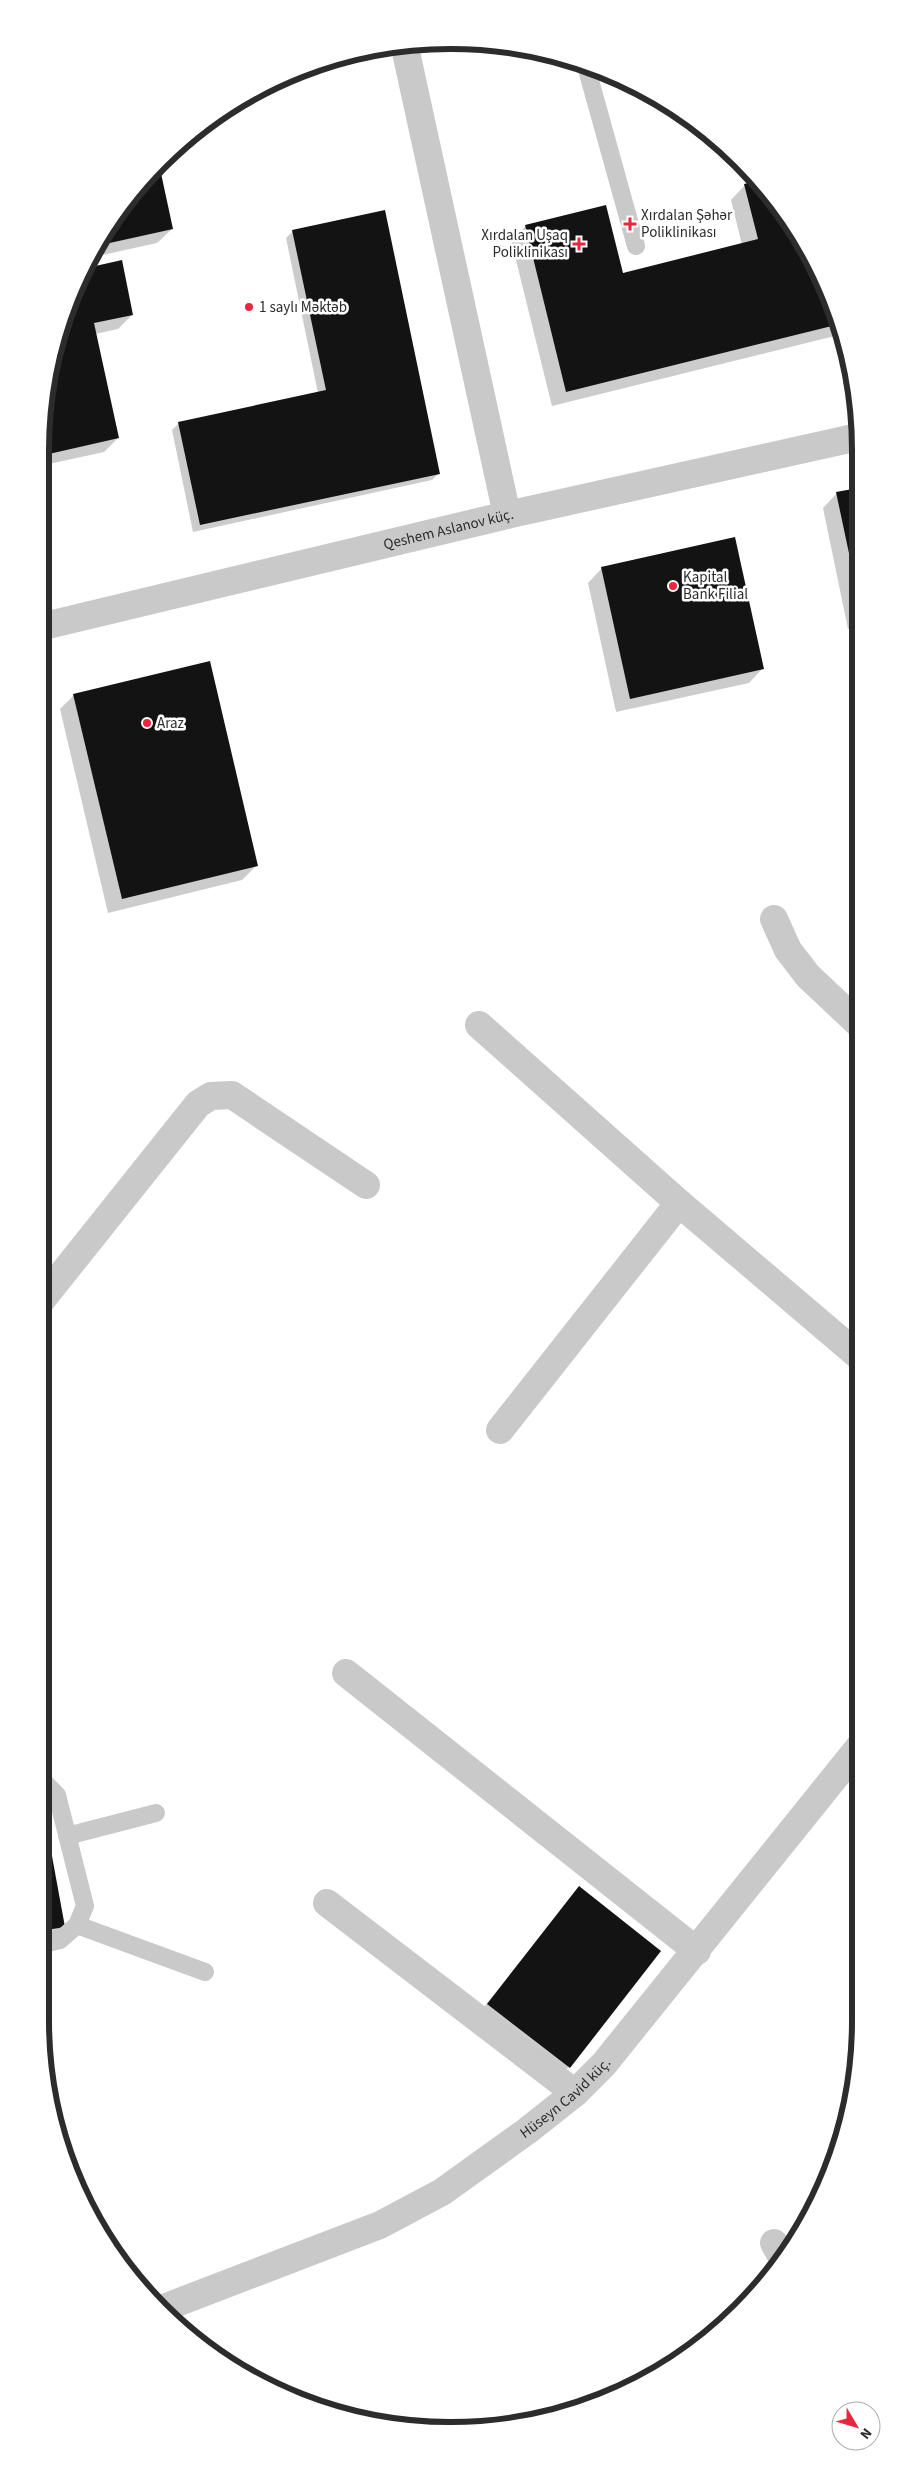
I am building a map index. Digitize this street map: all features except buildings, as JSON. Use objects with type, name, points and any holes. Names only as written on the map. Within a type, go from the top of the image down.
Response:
[{"type":"street","points":[[406,51],[507,515]]},
{"type":"street","name":"Qeshem Aslanov küç.","points":[[49,625],[507,515],[852,438]]},
{"type":"street","points":[[774,919],[788,950],[808,976],[852,1017]]},
{"type":"street","points":[[479,1025],[680,1203],[852,1347]]},
{"type":"street","points":[[49,1291],[198,1104],[210,1096],[232,1095],[366,1185]]},
{"type":"street","points":[[500,1430],[680,1203]]},
{"type":"street","points":[[346,1673],[697,1951]]},
{"type":"street","name":"Hüseyn Cavid küç.","points":[[168,2306],[380,2226],[442,2192],[527,2131],[575,2093],[604,2064],[697,1951],[852,1756]]},
{"type":"street","points":[[327,1903],[575,2093]]},
{"type":"lane","points":[[588,73],[636,246]]},
{"type":"lane","points":[[49,1787],[57,1795],[85,1906],[77,1925],[60,1940],[49,1943]]},
{"type":"lane","points":[[67,1836],[156,1813]]},
{"type":"lane","points":[[77,1925],[205,1972]]},
{"type":"place","name":"Xırdalan Şəhər Poliklinikası","points":[[630,224]]},
{"type":"place","name":"Xırdalan Uşaq Poliklinikası","points":[[579,244]]},
{"type":"place","name":"1 saylı Məktəb","points":[[249,307]]},
{"type":"place","name":"Kapital Bank Filial","points":[[673,586]]},
{"type":"place","name":"Araz","points":[[147,723]]}]
